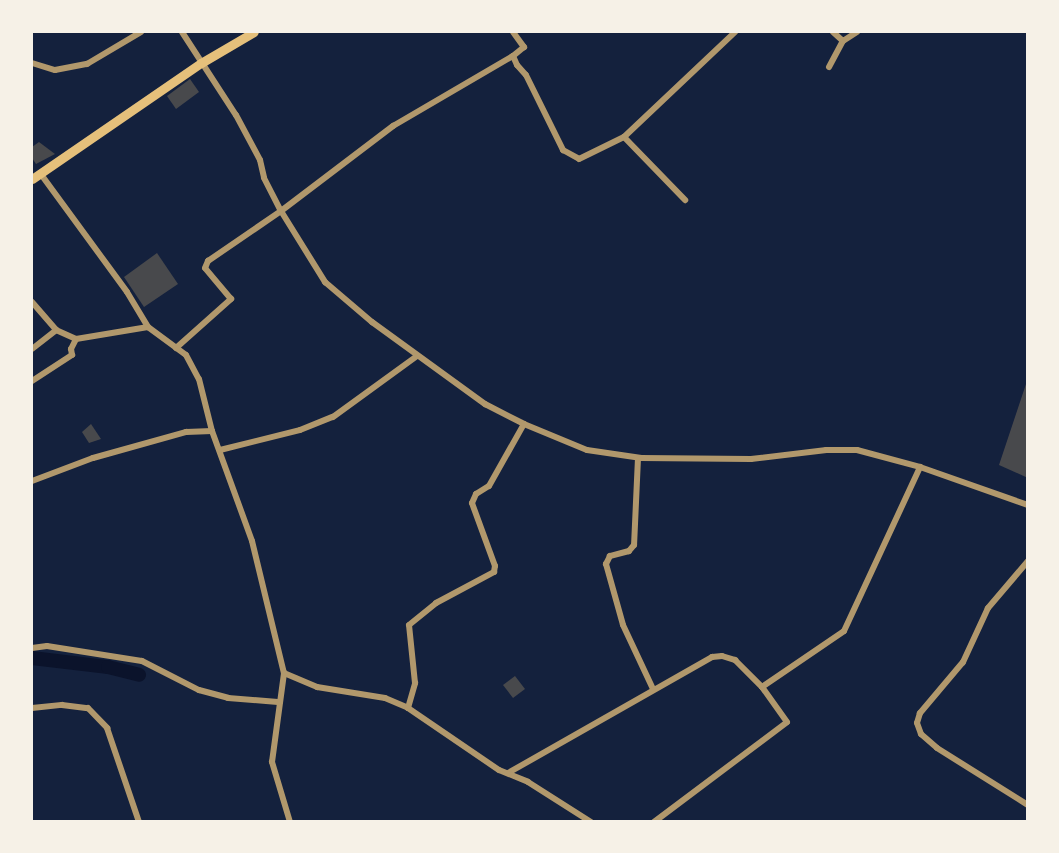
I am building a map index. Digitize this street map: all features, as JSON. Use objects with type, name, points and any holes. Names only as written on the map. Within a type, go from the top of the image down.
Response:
[{"type":"main road","points":[[32,179],[201,63],[254,32]]},
{"type":"street","points":[[32,63],[55,71],[87,64],[141,32]]},
{"type":"street","points":[[182,32],[236,115],[260,160],[264,178],[281,211],[325,282],[417,356],[485,404],[524,424],[587,450],[638,458],[751,459],[826,450],[858,450],[920,467],[1027,505]]},
{"type":"street","points":[[176,348],[231,299],[205,268],[208,261],[281,211],[393,126],[513,56],[524,47],[513,32]]},
{"type":"street","points":[[513,56],[563,150],[579,159],[624,137],[735,32]]},
{"type":"street","points":[[833,32],[843,41]]},
{"type":"street","points":[[829,67],[843,41],[857,32]]},
{"type":"street","points":[[624,137],[685,200]]},
{"type":"street","points":[[40,173],[127,292],[148,327],[186,355],[200,379],[212,431],[252,541],[284,673],[272,762],[290,821]]},
{"type":"street","points":[[32,302],[56,331],[76,340],[148,327]]},
{"type":"street","points":[[32,349],[56,331]]},
{"type":"street","points":[[32,381],[72,355],[71,349],[76,340]]},
{"type":"street","points":[[220,450],[300,430],[333,417],[417,356]]},
{"type":"street","points":[[408,708],[415,683],[410,625],[436,603],[494,572],[495,566],[472,503],[476,494],[489,486],[524,424]]},
{"type":"street","points":[[32,481],[93,458],[186,432],[212,431]]},
{"type":"street","points":[[638,458],[634,545],[629,551],[610,556],[606,564],[623,625],[653,689]]},
{"type":"street","points":[[762,687],[845,631],[920,467]]},
{"type":"street","points":[[1027,561],[988,608],[963,663],[920,713],[917,723],[921,734],[937,748],[956,762],[1003,786],[1027,805]]},
{"type":"street","points":[[32,648],[47,646],[142,661],[199,690],[228,698],[278,702]]},
{"type":"street","points":[[508,773],[712,657],[722,656],[735,660],[762,687],[787,722],[654,821]]},
{"type":"street","points":[[284,673],[317,687],[385,698],[408,708],[508,773],[592,821]]},
{"type":"street","points":[[32,709],[62,705],[88,708],[107,728],[139,821]]},
{"type":"building","points":[[190,79],[199,92],[176,109],[167,96]]},
{"type":"building","points":[[39,142],[55,154],[36,164],[32,158],[32,147]]},
{"type":"building","points":[[157,253],[178,284],[144,307],[124,277]]},
{"type":"building","points":[[1028,381],[1028,478],[999,465]]},
{"type":"building","points":[[91,424],[101,439],[89,443],[82,432]]},
{"type":"building","points":[[515,676],[525,689],[513,698],[503,685]]},
{"type":"waterway","points":[[32,658],[108,667],[139,675]]}]
